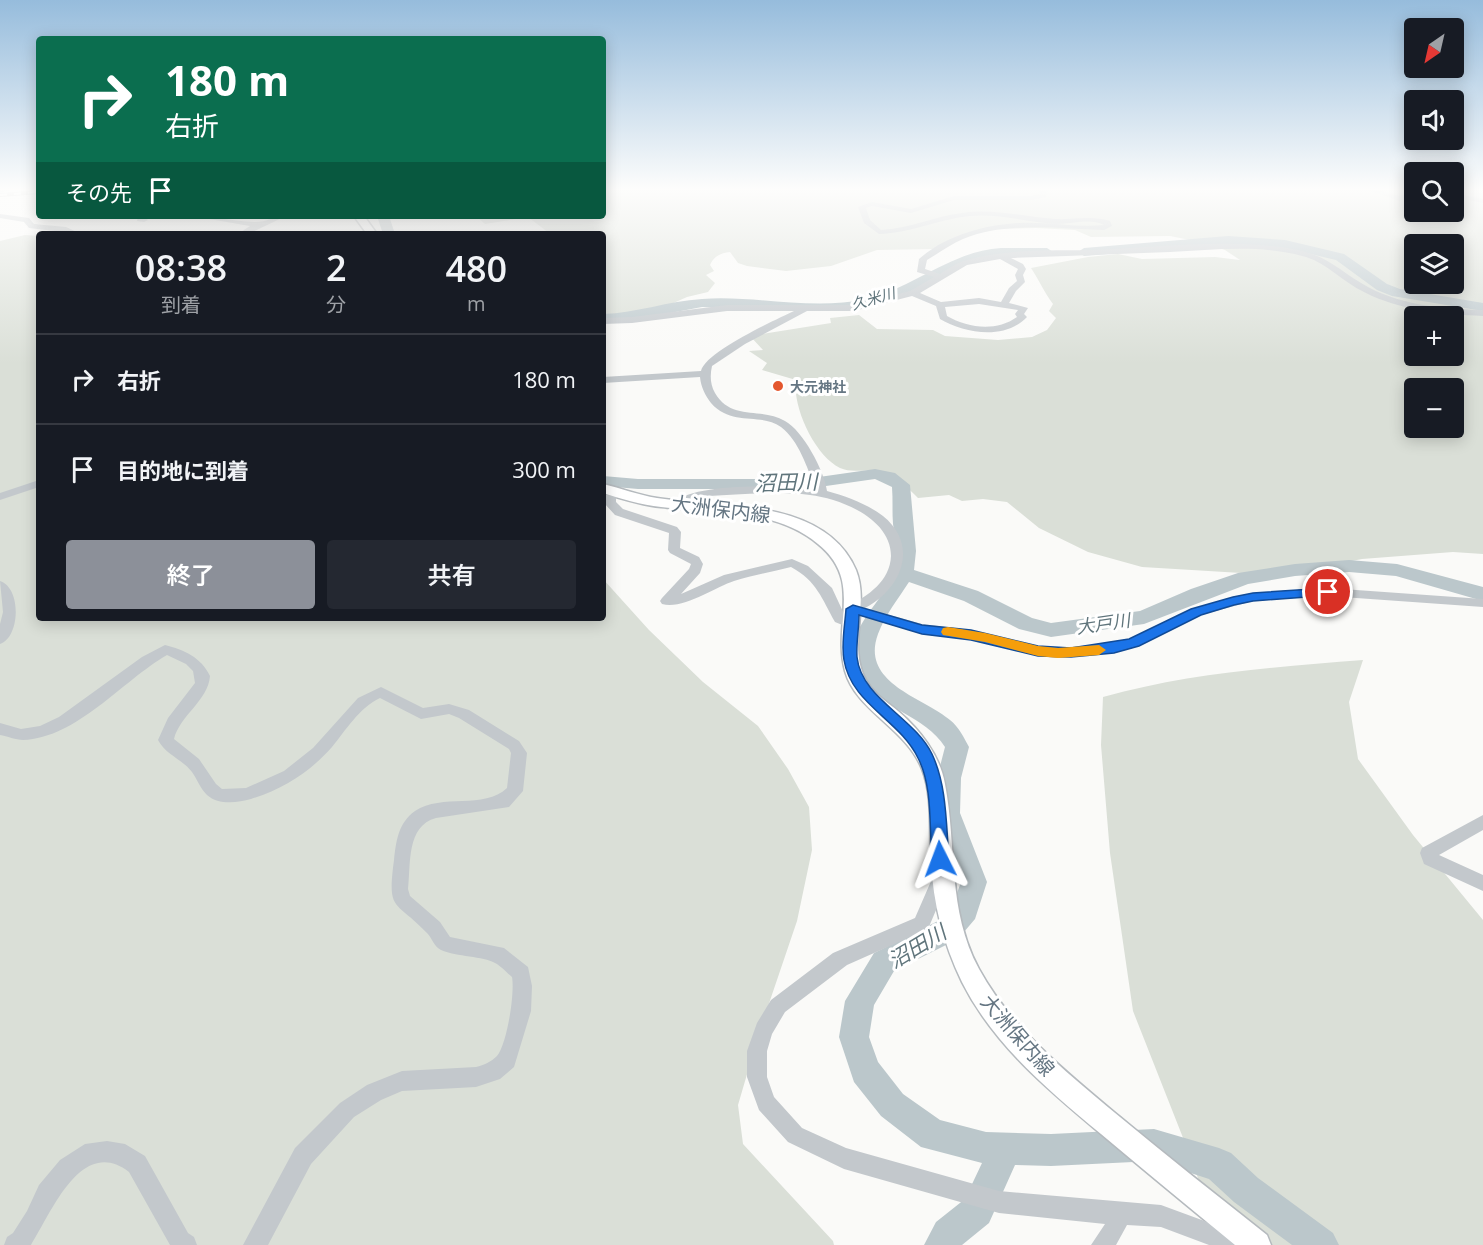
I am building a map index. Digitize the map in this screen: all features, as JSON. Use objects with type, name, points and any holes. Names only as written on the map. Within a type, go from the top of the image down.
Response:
[{"type":"main road","name":"大洲保内線","points":[[609,491],[680,503],[768,513],[807,528],[835,550],[846,567],[858,616],[850,658],[855,675],[871,698],[910,734],[925,754],[934,777],[938,804],[941,877],[953,940],[971,977],[994,1015],[1052,1077],[1257,1245]]},
{"type":"street","points":[[940,277],[919,268],[923,259],[944,247]]},
{"type":"street","points":[[606,321],[632,320],[727,308],[854,308],[913,293],[965,263],[1002,256],[1221,247]]},
{"type":"street","points":[[1228,247],[1269,248],[1317,258],[1340,270],[1357,285],[1400,303],[1436,311],[1483,313]]},
{"type":"street","points":[[1002,256],[1022,269],[1019,275],[1021,282],[1012,290],[1004,304]]},
{"type":"street","points":[[913,293],[940,305],[979,301],[1024,309],[1019,314],[1022,317],[1020,320],[983,329],[964,328],[952,323],[943,317],[940,305]]},
{"type":"street","points":[[805,309],[749,335],[707,365],[706,388],[714,401],[735,415],[764,418],[783,424],[800,442],[820,486],[833,496],[883,522],[896,545],[898,561],[894,574],[858,616]]},
{"type":"street","points":[[606,380],[706,374]]},
{"type":"street","points":[[0,497],[36,484]]},
{"type":"street","points":[[680,503],[686,498],[713,492],[820,486]]},
{"type":"street","points":[[609,491],[610,503],[619,512],[673,530],[675,532],[674,550],[695,560],[697,564],[694,570],[667,601],[685,597],[729,578],[792,563],[804,569],[823,586],[840,619],[858,616],[885,617],[922,629],[971,635],[1038,651],[1071,652],[1114,648],[1134,643],[1196,612],[1253,597],[1328,592],[1382,598],[1411,597],[1483,603]]},
{"type":"street","points":[[0,585],[8,593],[11,608],[7,627],[0,639]]},
{"type":"street","points":[[0,729],[10,734],[33,734],[49,729],[87,707],[129,673],[165,650],[182,656],[198,667],[203,678],[201,688],[169,729],[166,740],[171,749],[195,765],[214,792],[227,796],[243,796],[283,779],[318,751],[373,694],[381,692],[421,714],[449,709],[464,714],[514,745],[519,753],[515,790],[503,802],[436,811],[422,815],[410,826],[405,839],[399,874],[402,900],[434,928],[444,943],[458,948],[498,954],[520,973],[523,986],[521,1011],[507,1060],[493,1072],[476,1077],[402,1081],[374,1092],[347,1110],[303,1156],[262,1235],[254,1245]]},
{"type":"street","points":[[1483,822],[1428,854],[1430,859],[1442,866],[1467,874],[1483,884]]},
{"type":"street","points":[[941,877],[922,923],[840,959],[778,1006],[764,1030],[757,1051],[757,1077],[766,1103],[795,1135],[844,1158],[999,1202],[1161,1216],[1240,1245]]},
{"type":"street","points":[[15,1245],[21,1241],[35,1219],[47,1193],[68,1168],[85,1155],[107,1152],[125,1155],[137,1164],[180,1241],[186,1245]]},
{"type":"street","points":[[1102,1245],[1114,1230],[1119,1214]]},
{"type":"shaded area","points":[[0,247],[36,247],[36,621],[606,621],[606,582],[649,630],[703,682],[758,726],[788,769],[809,807],[812,850],[797,921],[760,1030],[738,1105],[743,1144],[833,1241],[834,1245],[0,1245]]},
{"type":"shaded area","points":[[606,247],[940,247],[877,250],[831,266],[786,271],[747,266],[738,263],[730,252],[724,253],[714,259],[710,265],[714,271],[706,275],[715,283],[708,292],[687,297],[660,309],[606,317]]},
{"type":"shaded area","points":[[1216,247],[1404,247],[1404,294],[1464,294],[1464,247],[1483,247],[1483,554],[1453,552],[1362,559],[1305,570],[1258,574],[1142,567],[1088,552],[1039,528],[1007,502],[983,499],[962,501],[949,495],[918,498],[900,481],[889,475],[876,471],[840,468],[822,453],[807,430],[798,403],[796,380],[762,370],[767,363],[749,351],[763,350],[750,336],[831,323],[830,318],[859,315],[877,329],[933,330],[945,336],[998,340],[1032,337],[1047,330],[1056,318],[1049,311],[1053,304],[1031,268],[1088,257],[1118,254],[1142,259],[1215,257],[1240,260]]},
{"type":"shaded area","points":[[1363,660],[1349,702],[1358,759],[1413,835],[1483,920],[1483,1245],[1221,1245],[1191,1158],[1133,1011],[1110,853],[1101,745],[1103,697],[1199,677],[1264,668]]},
{"type":"waterway","name":"久米川","points":[[1084,252],[1143,247]]},
{"type":"waterway","name":"久米川","points":[[1298,247],[1340,257],[1382,287],[1397,293],[1483,307]]},
{"type":"waterway","name":"久米川","points":[[606,318],[677,306],[722,302],[807,307],[848,306],[866,303],[908,289],[974,255],[1001,251],[1047,252]]},
{"type":"waterway","name":"沼田川","points":[[606,481],[638,484],[805,484],[875,474],[889,477],[901,485],[906,564],[867,634],[864,661],[877,683],[944,728],[957,747],[949,778],[947,813],[974,882],[965,910],[948,930],[884,962],[860,1001],[854,1037],[865,1071],[892,1105],[933,1135],[986,1148],[1051,1150],[1154,1145],[1219,1165],[1246,1190],[1321,1245]]},
{"type":"waterway","name":"大戸川","points":[[903,573],[971,596],[1026,624],[1051,630],[1144,617],[1198,594],[1245,578],[1295,570],[1349,566],[1397,570],[1483,594]]},
{"type":"waterway","points":[[942,1245],[948,1234],[977,1211],[1006,1149]]},
{"type":"slow traffic","points":[[948,632],[1038,651],[1058,653],[1099,650]]},
{"type":"place","name":"大元神社","points":[[778,386]]},
{"type":"route","points":[[940,859],[938,804],[934,777],[925,754],[910,734],[876,704],[865,692],[855,675],[850,658],[853,609],[922,629],[955,632],[1038,651],[1058,653],[1114,648],[1134,643],[1196,612],[1233,601],[1253,597],[1328,592]]}]
